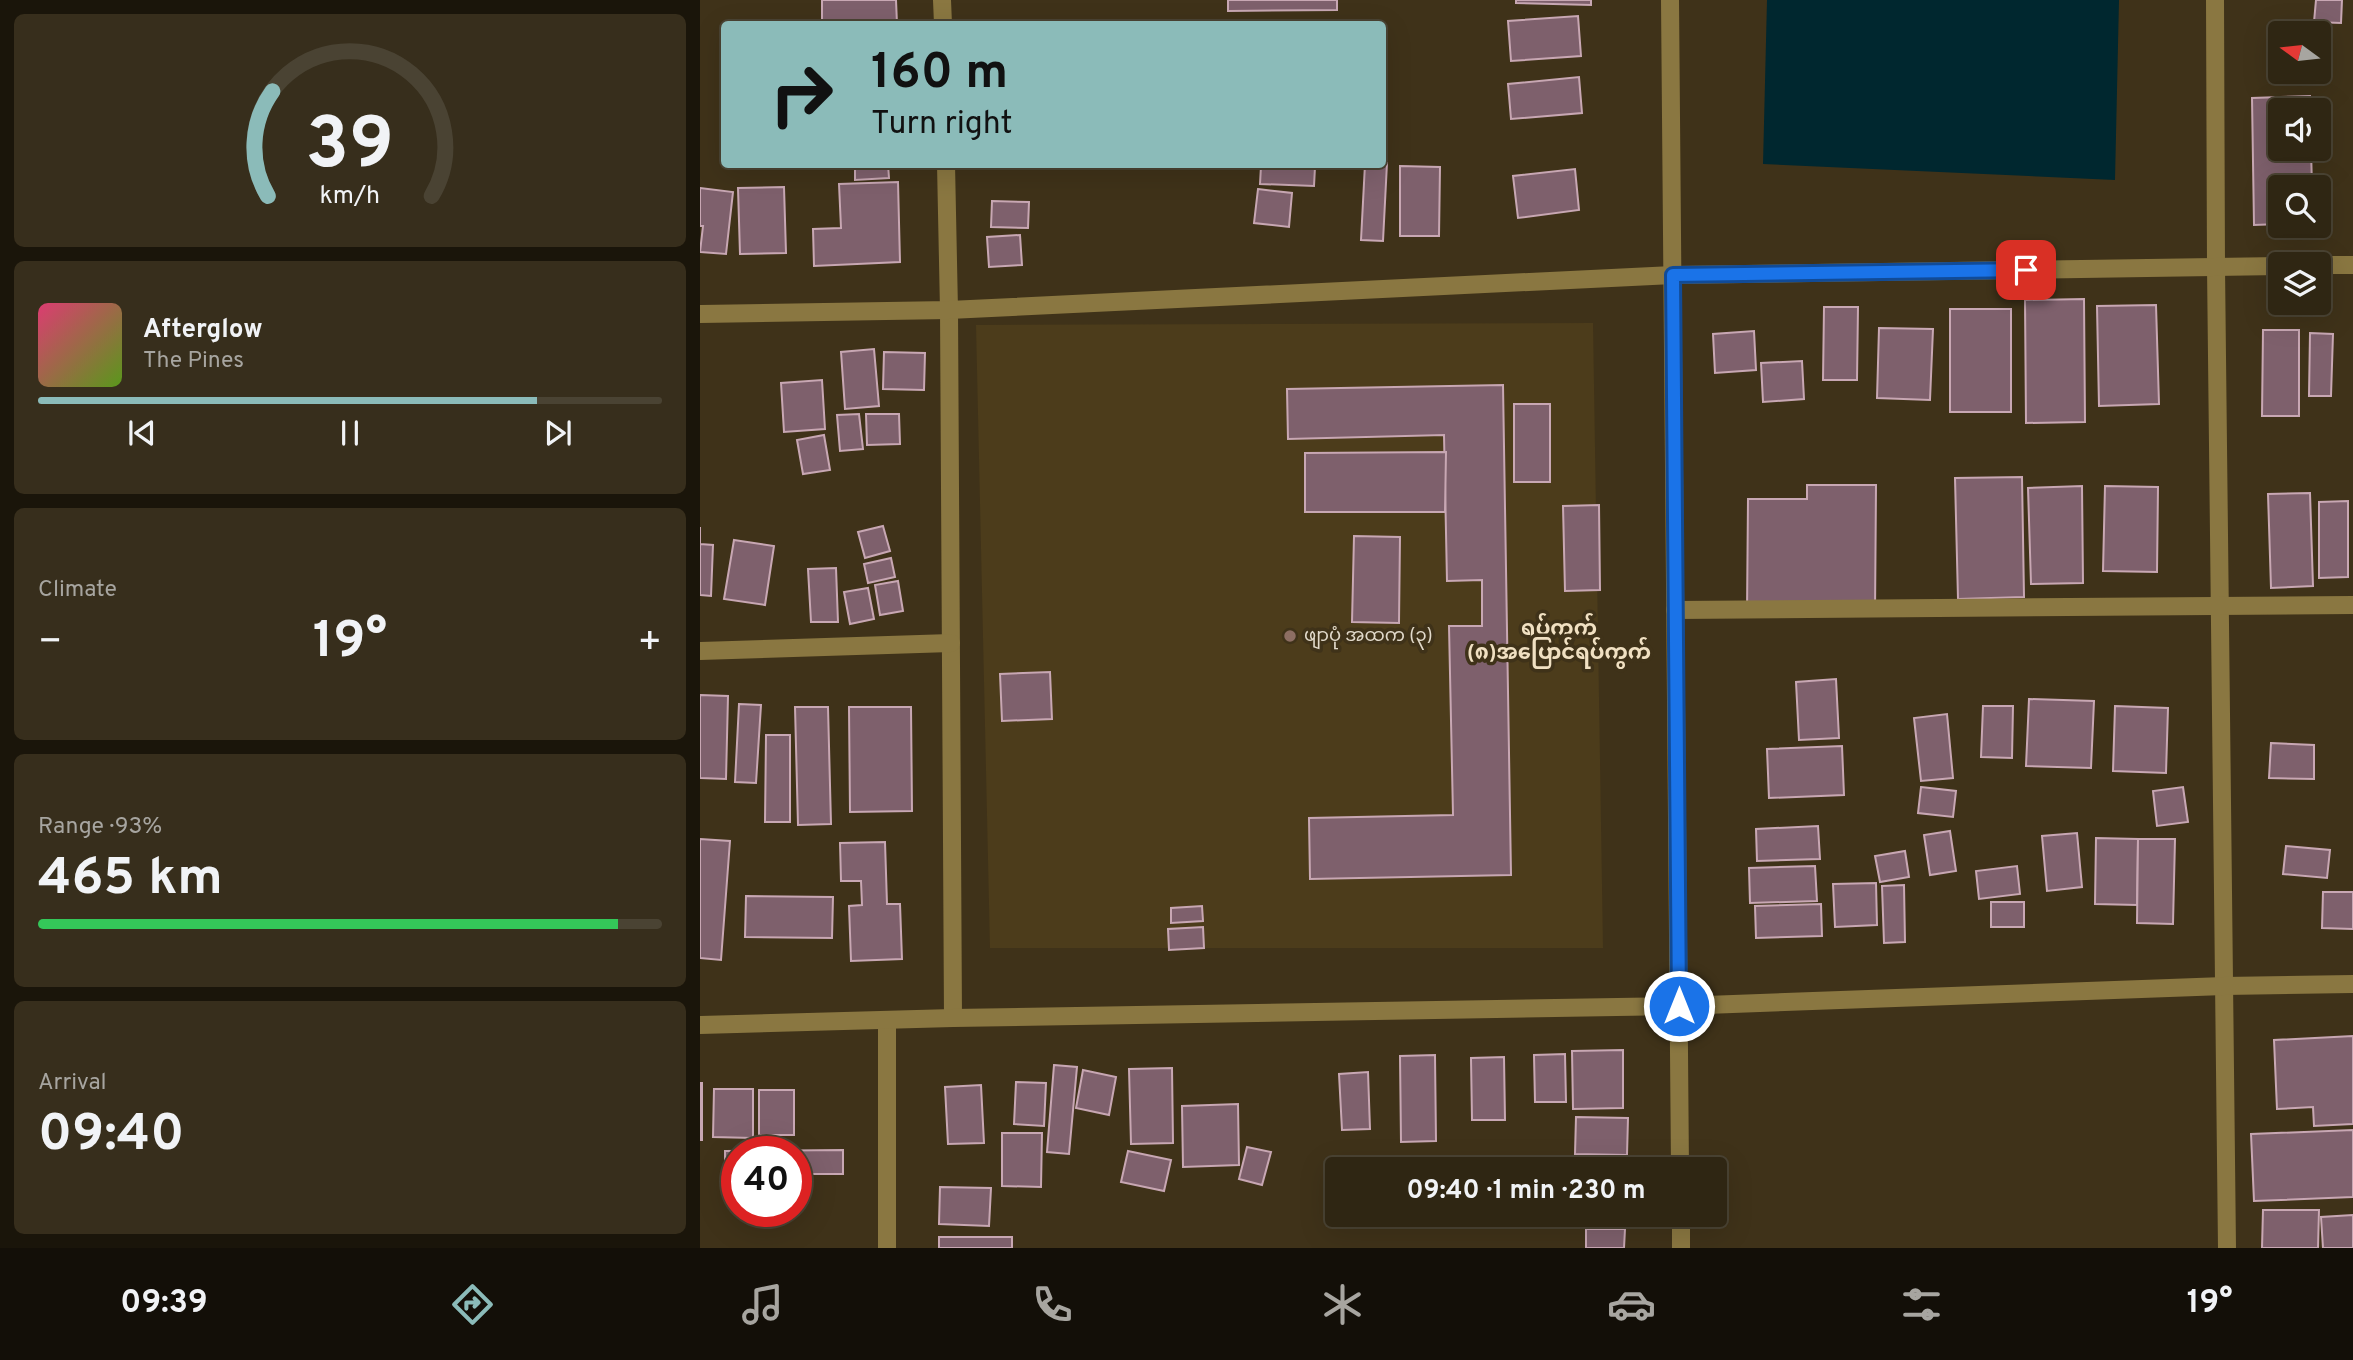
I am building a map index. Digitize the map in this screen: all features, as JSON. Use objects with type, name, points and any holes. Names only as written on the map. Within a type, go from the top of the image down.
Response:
[{"type":"street","points":[[942,0],[943,21]]},
{"type":"street","points":[[1670,0],[1681,1157]]},
{"type":"street","points":[[2215,0],[2227,1248]]},
{"type":"street","points":[[946,168],[953,1018]]},
{"type":"street","points":[[2331,265],[2353,265]]},
{"type":"street","points":[[700,314],[949,310],[1673,275],[2268,266]]},
{"type":"street","points":[[1675,610],[2353,605]]},
{"type":"street","points":[[700,651],[951,643]]},
{"type":"street","points":[[700,1025],[1679,1006],[2224,986],[2353,984]]},
{"type":"street","points":[[887,1020],[887,1248]]},
{"type":"street","points":[[1681,1227],[1681,1248]]},
{"type":"shaded area","name":"ဖျာပုံ အထက (၃)","points":[[1593,323],[1603,948],[990,948],[976,325]]},
{"type":"water","points":[[1767,0],[2119,0],[2115,180],[1763,164]]},
{"type":"building","points":[[822,0],[896,0],[897,21],[822,21]]},
{"type":"building","points":[[1228,0],[1337,0],[1337,10],[1228,11]]},
{"type":"building","points":[[1516,0],[1591,0],[1591,5],[1516,3]]},
{"type":"building","points":[[2316,0],[2342,0],[2341,23],[2314,21]]},
{"type":"building","points":[[1578,16],[1581,56],[1511,61],[1508,21]]},
{"type":"building","points":[[1579,77],[1582,113],[1511,119],[1508,84]]},
{"type":"building","points":[[2310,96],[2268,98],[2268,161],[2311,161],[2312,175],[2268,175],[2268,224],[2254,225],[2252,98]]},
{"type":"building","points":[[1387,163],[1383,241],[1361,240],[1365,168],[1386,168]]},
{"type":"building","points":[[1400,166],[1440,167],[1439,236],[1400,236]]},
{"type":"building","points":[[855,168],[888,168],[889,178],[855,180]]},
{"type":"building","points":[[1261,168],[1315,168],[1314,186],[1260,184]]},
{"type":"building","points":[[1575,169],[1579,210],[1518,218],[1513,176]]},
{"type":"building","points":[[898,182],[900,262],[814,266],[813,229],[841,228],[839,184]]},
{"type":"building","points":[[784,187],[786,253],[740,254],[738,188]]},
{"type":"building","points":[[700,188],[733,192],[726,254],[700,252],[703,226],[700,226]]},
{"type":"building","points":[[1258,189],[1292,193],[1289,227],[1254,223]]},
{"type":"building","points":[[992,201],[1029,202],[1028,228],[991,227]]},
{"type":"building","points":[[1020,235],[1022,265],[989,267],[987,237]]},
{"type":"building","points":[[2084,299],[2085,422],[2026,423],[2025,300]]},
{"type":"building","points":[[2156,305],[2159,404],[2099,406],[2097,306]]},
{"type":"building","points":[[1824,307],[1858,307],[1857,380],[1823,380]]},
{"type":"building","points":[[1950,309],[2011,309],[2011,412],[1950,412]]},
{"type":"building","points":[[1879,328],[1933,329],[1930,400],[1877,398]]},
{"type":"building","points":[[2263,330],[2299,330],[2299,416],[2262,416]]},
{"type":"building","points":[[1754,331],[1756,370],[1715,373],[1713,334]]},
{"type":"building","points":[[2310,333],[2333,334],[2331,396],[2309,396]]},
{"type":"building","points":[[874,349],[879,406],[845,409],[841,352]]},
{"type":"building","points":[[884,352],[925,353],[924,390],[883,389]]},
{"type":"building","points":[[1802,361],[1804,399],[1763,402],[1761,363]]},
{"type":"building","points":[[822,380],[825,429],[784,432],[781,383]]},
{"type":"building","points":[[1503,385],[1511,875],[1310,879],[1309,818],[1453,815],[1449,626],[1482,626],[1482,580],[1447,581],[1444,435],[1288,439],[1287,389]]},
{"type":"building","points":[[1514,404],[1550,404],[1550,482],[1514,482]]},
{"type":"building","points":[[859,414],[863,449],[840,451],[837,415]]},
{"type":"building","points":[[866,414],[899,414],[900,444],[867,445]]},
{"type":"building","points":[[824,435],[830,470],[803,474],[797,440]]},
{"type":"building","points":[[1446,452],[1445,512],[1305,512],[1305,453]]},
{"type":"building","points":[[2022,477],[2024,597],[1958,599],[1955,478]]},
{"type":"building","points":[[1807,485],[1876,485],[1875,614],[1747,613],[1748,499],[1807,499]]},
{"type":"building","points":[[2082,486],[2083,583],[2031,584],[2028,488]]},
{"type":"building","points":[[2105,486],[2158,487],[2157,572],[2103,571]]},
{"type":"building","points":[[2310,493],[2313,586],[2271,588],[2268,494]]},
{"type":"building","points":[[2348,501],[2348,577],[2319,578],[2319,502]]},
{"type":"building","points":[[1599,505],[1600,590],[1565,591],[1563,506]]},
{"type":"building","points":[[883,526],[890,551],[865,558],[858,532]]},
{"type":"building","points":[[1354,536],[1400,537],[1399,623],[1352,622]]},
{"type":"building","points":[[734,540],[774,546],[765,605],[724,599]]},
{"type":"building","points":[[700,544],[713,545],[711,596],[700,595]]},
{"type":"building","points":[[891,558],[895,577],[868,583],[864,564]]},
{"type":"building","points":[[836,568],[838,622],[811,622],[808,569]]},
{"type":"building","points":[[898,581],[903,611],[880,615],[875,585]]},
{"type":"building","points":[[868,588],[874,619],[850,624],[844,592]]},
{"type":"building","points":[[1050,672],[1052,719],[1002,721],[1000,674]]},
{"type":"building","points":[[1836,679],[1839,738],[1799,740],[1796,682]]},
{"type":"building","points":[[700,695],[728,696],[726,779],[700,778]]},
{"type":"building","points":[[2029,699],[2094,701],[2091,768],[2026,766]]},
{"type":"building","points":[[739,704],[761,705],[756,783],[735,782]]},
{"type":"building","points":[[1983,706],[2013,706],[2012,758],[1981,757]]},
{"type":"building","points":[[2115,706],[2168,708],[2166,773],[2113,771]]},
{"type":"building","points":[[795,707],[828,707],[831,824],[798,825]]},
{"type":"building","points":[[849,707],[911,707],[912,811],[850,812]]},
{"type":"building","points":[[1947,714],[1953,778],[1921,781],[1914,718]]},
{"type":"building","points":[[766,735],[790,735],[790,822],[765,822]]},
{"type":"building","points":[[2271,743],[2314,745],[2314,779],[2269,778]]},
{"type":"building","points":[[1842,746],[1844,795],[1769,798],[1767,749]]},
{"type":"building","points":[[1921,787],[1956,791],[1953,817],[1918,813]]},
{"type":"building","points":[[2183,787],[2188,822],[2157,826],[2153,791]]},
{"type":"building","points":[[1818,826],[1820,859],[1757,861],[1756,829]]},
{"type":"building","points":[[1950,831],[1956,871],[1930,875],[1924,835]]},
{"type":"building","points":[[2077,833],[2082,887],[2047,891],[2042,836]]},
{"type":"building","points":[[2096,838],[2138,839],[2137,905],[2095,904]]},
{"type":"building","points":[[700,839],[730,841],[721,960],[700,958]]},
{"type":"building","points":[[2138,839],[2175,839],[2173,924],[2137,923]]},
{"type":"building","points":[[885,842],[887,904],[900,904],[902,959],[851,961],[849,906],[862,905],[861,881],[841,881],[840,843]]},
{"type":"building","points":[[2286,846],[2330,850],[2327,878],[2283,874]]},
{"type":"building","points":[[1905,851],[1909,877],[1880,882],[1875,856]]},
{"type":"building","points":[[1815,866],[1817,901],[1750,903],[1749,868]]},
{"type":"building","points":[[2017,866],[2020,894],[1979,899],[1976,871]]},
{"type":"building","points":[[1876,883],[1877,925],[1835,927],[1833,884]]},
{"type":"building","points":[[1904,885],[1905,942],[1884,943],[1882,886]]},
{"type":"building","points":[[2323,892],[2353,892],[2353,929],[2322,928]]},
{"type":"building","points":[[746,896],[833,897],[832,938],[745,937]]},
{"type":"building","points":[[1991,902],[2024,902],[2024,927],[1991,927]]},
{"type":"building","points":[[1821,904],[1822,936],[1756,938],[1755,906]]},
{"type":"building","points":[[1202,906],[1203,921],[1171,923],[1171,908]]},
{"type":"building","points":[[1203,927],[1204,948],[1169,950],[1168,929]]},
{"type":"building","points":[[2353,1036],[2353,1124],[2314,1126],[2313,1107],[2277,1109],[2274,1040]]},
{"type":"building","points":[[1623,1050],[1623,1108],[1573,1109],[1572,1051]]},
{"type":"building","points":[[1565,1054],[1566,1102],[1535,1102],[1534,1055]]},
{"type":"building","points":[[1435,1055],[1436,1141],[1401,1142],[1400,1056]]},
{"type":"building","points":[[1504,1057],[1505,1120],[1472,1120],[1471,1058]]},
{"type":"building","points":[[1054,1065],[1077,1067],[1069,1154],[1047,1152]]},
{"type":"building","points":[[1172,1068],[1173,1143],[1131,1144],[1129,1069]]},
{"type":"building","points":[[1083,1070],[1116,1077],[1109,1115],[1076,1108]]},
{"type":"building","points":[[1368,1072],[1370,1129],[1342,1130],[1339,1074]]},
{"type":"building","points":[[1016,1082],[1046,1083],[1044,1126],[1014,1124]]},
{"type":"building","points":[[702,1083],[702,1140],[700,1140]]},
{"type":"building","points":[[981,1085],[984,1143],[948,1144],[945,1087]]},
{"type":"building","points":[[714,1089],[753,1089],[753,1136],[713,1137]]},
{"type":"building","points":[[759,1090],[794,1090],[794,1135],[759,1135]]},
{"type":"building","points":[[1238,1104],[1239,1165],[1183,1167],[1182,1106]]},
{"type":"building","points":[[1576,1117],[1628,1118],[1627,1155],[1575,1154]]},
{"type":"building","points":[[2353,1130],[2353,1197],[2254,1201],[2251,1134]]},
{"type":"building","points":[[1002,1133],[1042,1133],[1041,1187],[1002,1186]]},
{"type":"building","points":[[1247,1147],[1271,1152],[1262,1185],[1239,1179]]},
{"type":"building","points":[[812,1150],[843,1150],[843,1174],[812,1174]]},
{"type":"building","points":[[1128,1151],[1171,1160],[1164,1191],[1121,1182]]},
{"type":"building","points":[[940,1187],[991,1188],[989,1226],[939,1224]]},
{"type":"building","points":[[2263,1210],[2319,1210],[2318,1248],[2262,1248]]},
{"type":"building","points":[[2353,1215],[2353,1248],[2323,1248],[2321,1217]]},
{"type":"building","points":[[1586,1229],[1625,1229],[1624,1248],[1586,1248]]},
{"type":"building","points":[[939,1237],[1012,1237],[1012,1248],[939,1248]]},
{"type":"place","name":"ဖျာပုံ အထက (၃)","points":[[1290,636]]},
{"type":"district","name":"ရပ်ကွက် (၈)အပြောင်ရပ်ကွက်","points":[[1559,641]]},
{"type":"route","points":[[1679,1006],[1673,275],[2026,270]]}]
